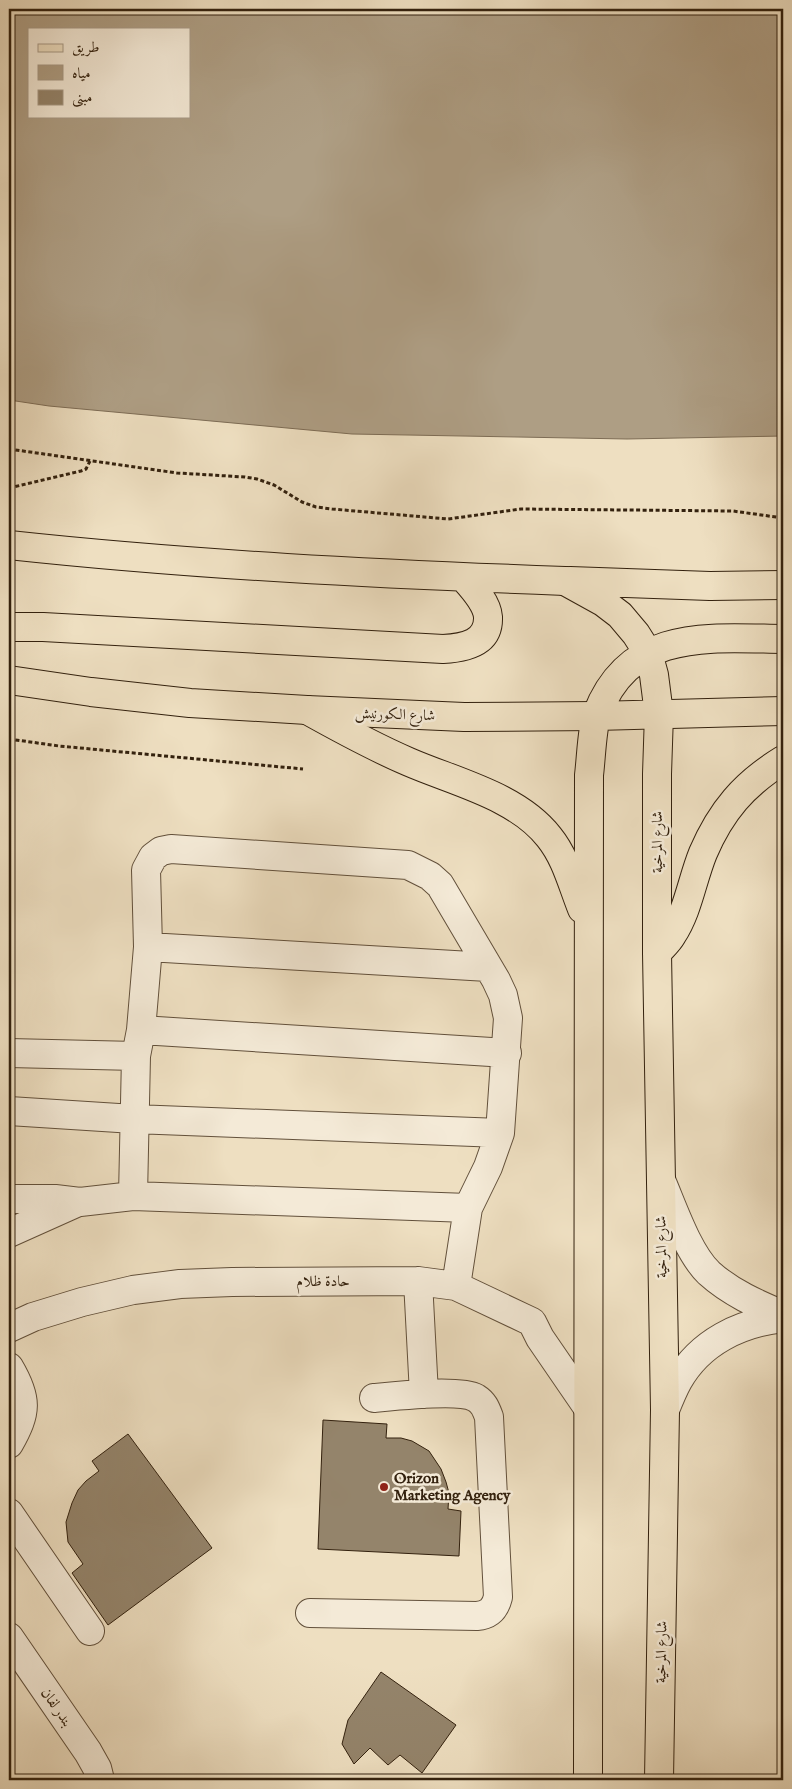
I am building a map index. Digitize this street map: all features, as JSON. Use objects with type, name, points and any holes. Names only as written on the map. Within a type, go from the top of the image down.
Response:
[{"type":"main road","points":[[9,545],[101,555],[381,575],[710,586],[783,585]]},
{"type":"main road","points":[[9,626],[458,648],[472,645],[480,638],[486,628],[488,617],[478,594],[464,578]]},
{"type":"main road","name":"شارع المرخية","points":[[565,581],[603,602],[620,615],[636,634],[648,653],[654,675],[659,714],[657,953],[664,1410],[659,1780]]},
{"type":"main road","points":[[588,1780],[589,775],[596,716],[609,690],[620,676],[648,653],[669,644],[690,640],[783,639]]},
{"type":"main road","name":"شارع الكورنيش","points":[[9,680],[91,692],[190,703],[464,717],[783,711]]},
{"type":"main road","points":[[307,710],[408,762],[506,802],[535,823],[548,835],[559,850],[588,924]]},
{"type":"main road","points":[[657,953],[672,935],[682,914],[703,854],[722,815],[732,801],[767,770],[783,760]]},
{"type":"street","points":[[133,1196],[136,1056],[141,1030],[148,947],[146,870],[153,857],[161,851],[170,849],[408,865],[430,876],[440,885],[496,980],[506,1006],[508,1018],[500,1133],[488,1167],[468,1208],[456,1286]]},
{"type":"street","points":[[148,947],[488,967]]},
{"type":"street","points":[[141,1030],[507,1052]]},
{"type":"street","points":[[9,1053],[136,1056]]},
{"type":"street","points":[[9,1111],[500,1133]]},
{"type":"street","points":[[660,1178],[683,1231],[696,1256],[708,1272],[743,1298],[783,1317]]},
{"type":"street","points":[[9,1199],[37,1198],[80,1202],[133,1196],[468,1208]]},
{"type":"street","points":[[9,1233],[80,1202]]},
{"type":"street","name":"حادة ظلام","points":[[9,1328],[34,1317],[82,1302],[133,1290],[180,1284],[418,1281],[456,1286],[532,1322],[540,1338],[588,1408]]},
{"type":"street","points":[[418,1281],[424,1394]]},
{"type":"street","points":[[664,1410],[678,1381],[699,1353],[713,1342],[744,1326],[763,1320],[783,1317]]},
{"type":"street","points":[[9,1367],[23,1395],[23,1411],[20,1425],[9,1444]]},
{"type":"street","points":[[310,1613],[477,1616],[491,1612],[496,1605],[498,1597],[489,1417],[482,1402],[474,1397],[465,1395],[424,1394],[374,1398]]},
{"type":"street","points":[[9,1513],[90,1631]]},
{"type":"street","name":"بندر لفان","points":[[9,1638],[88,1752],[97,1768],[100,1780]]},
{"type":"path","points":[[9,449],[177,473],[245,477],[274,485],[302,502],[316,507],[448,519],[521,509],[733,511],[783,518]]},
{"type":"path","points":[[9,488],[81,471],[86,469],[90,461]]},
{"type":"path","points":[[9,739],[59,746],[303,769]]},
{"type":"water","points":[[9,9],[783,9],[783,436],[627,439],[352,434],[49,406],[9,400]]},
{"type":"building","name":"Orizon Marketing Agency","points":[[323,1420],[387,1424],[386,1438],[401,1438],[412,1441],[429,1451],[441,1469],[446,1482],[449,1493],[448,1509],[461,1511],[459,1556],[318,1549]]},
{"type":"building","points":[[128,1434],[212,1548],[108,1625],[72,1573],[83,1564],[68,1542],[66,1522],[78,1490],[99,1471],[92,1461]]},
{"type":"building","points":[[381,1672],[456,1725],[422,1773],[400,1755],[388,1765],[370,1748],[354,1764],[342,1744],[348,1720]]},
{"type":"place","name":"Orizon Marketing Agency","points":[[384,1487]]}]
